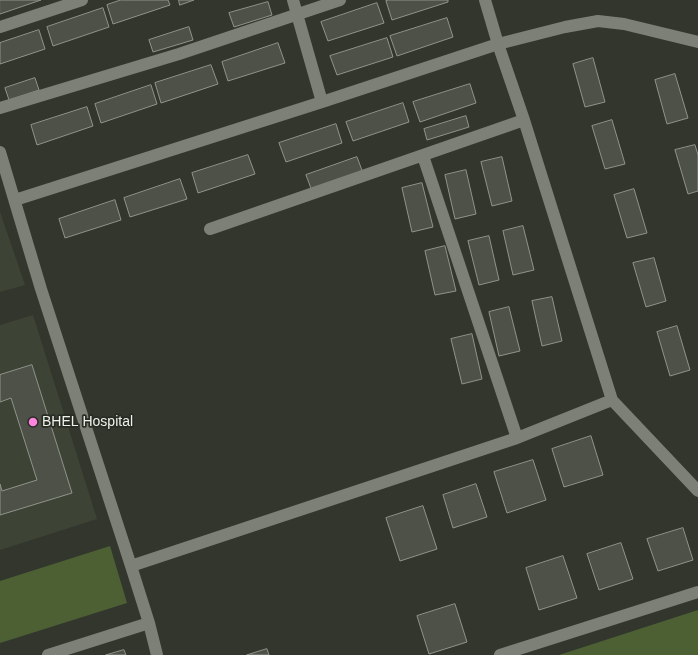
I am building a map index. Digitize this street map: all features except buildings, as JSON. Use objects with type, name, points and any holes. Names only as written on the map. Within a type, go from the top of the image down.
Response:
[{"type":"street","points":[[0,27],[82,0]]},
{"type":"street","points":[[294,0],[322,102]]},
{"type":"street","points":[[0,108],[179,54],[340,0]]},
{"type":"street","points":[[485,0],[612,400],[698,491]]},
{"type":"street","points":[[15,200],[498,44],[565,27],[598,21],[624,24],[698,42]]},
{"type":"street","points":[[210,230],[524,120]]},
{"type":"street","points":[[0,152],[41,289],[149,623],[157,655]]},
{"type":"street","points":[[423,156],[517,438]]},
{"type":"street","points":[[131,566],[517,438],[612,400]]},
{"type":"street","points":[[500,655],[698,592]]},
{"type":"street","points":[[48,655],[149,623]]},
{"type":"shaded area","points":[[0,212],[25,285],[0,292]]},
{"type":"shaded area","name":"BHEL Hospital","points":[[33,315],[97,519],[0,550],[0,325]]},
{"type":"green space","points":[[110,546],[127,603],[0,643],[0,581]]},
{"type":"green space","points":[[698,610],[698,655],[559,655]]},
{"type":"place","name":"BHEL Hospital","points":[[33,422]]}]
